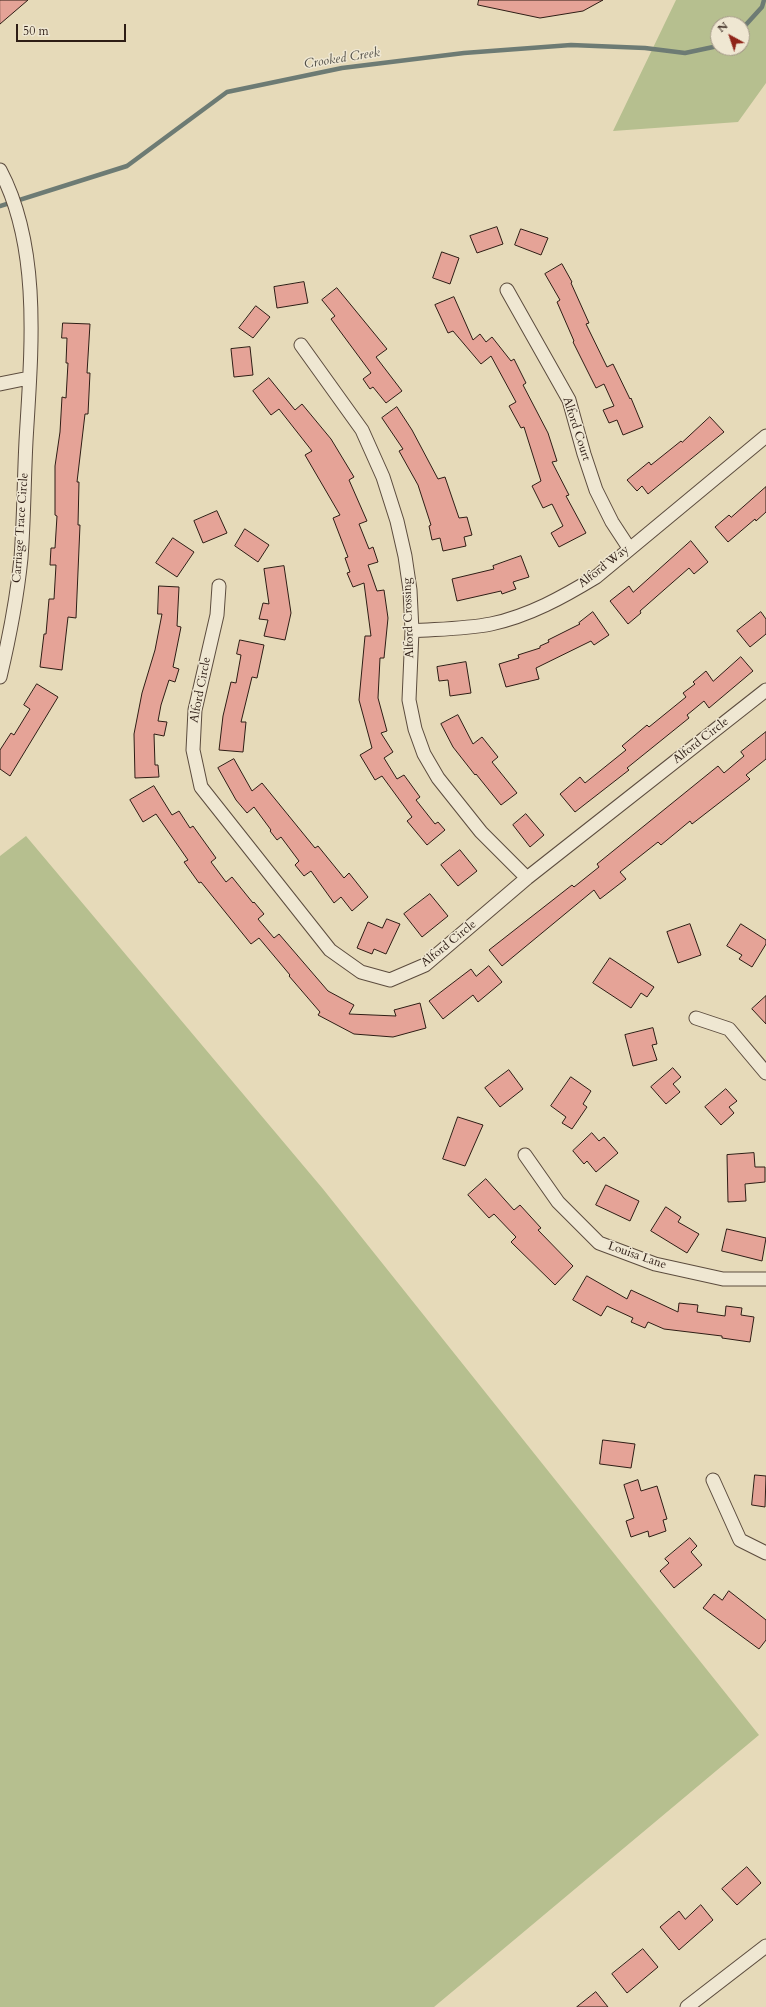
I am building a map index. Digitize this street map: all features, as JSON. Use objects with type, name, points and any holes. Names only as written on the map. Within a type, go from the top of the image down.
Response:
[{"type":"street","name":"Carriage Trace Circle","points":[[0,170],[8,185],[24,238],[30,290],[30,378],[20,559],[9,638],[0,678]]},
{"type":"street","name":"Alford Court","points":[[508,290],[569,400],[596,490],[612,522],[629,548]]},
{"type":"street","name":"Alford Crossing","points":[[301,345],[362,430],[383,477],[405,556],[410,590],[412,631],[409,700],[415,729],[424,754],[438,778],[481,832],[527,878]]},
{"type":"street","points":[[0,384],[30,378]]},
{"type":"street","name":"Alford Way","points":[[412,631],[491,624],[525,614],[565,596],[596,577],[629,548],[766,436]]},
{"type":"street","name":"Alford Circle","points":[[220,586],[217,615],[196,710],[193,750],[201,786],[330,950],[361,972],[390,980],[426,966],[527,878],[766,690]]},
{"type":"street","points":[[696,1018],[729,1029],[766,1073]]},
{"type":"street","name":"Louisa Lane","points":[[525,1155],[558,1202],[599,1243],[655,1264],[723,1279],[766,1279]]},
{"type":"street","points":[[713,1480],[740,1540],[766,1553]]},
{"type":"street","points":[[687,2007],[766,1946]]},
{"type":"green space","points":[[676,0],[766,0],[766,83],[738,122],[613,131]]},
{"type":"green space","points":[[26,836],[323,1189],[759,1735],[434,2007],[0,2007],[0,856]]},
{"type":"building","points":[[0,0],[28,0],[0,24]]},
{"type":"building","points":[[479,0],[603,0],[583,11],[540,18],[478,5]]},
{"type":"building","points":[[497,227],[503,244],[477,253],[470,236]]},
{"type":"building","points":[[521,229],[548,238],[541,255],[515,245]]},
{"type":"building","points":[[442,252],[459,258],[450,284],[433,278]]},
{"type":"building","points":[[562,264],[572,282],[571,283],[589,323],[586,324],[607,367],[613,364],[630,399],[631,398],[643,427],[623,435],[617,420],[609,423],[603,410],[614,406],[604,384],[596,388],[573,342],[574,341],[557,302],[560,300],[545,274]]},
{"type":"building","points":[[304,282],[308,303],[277,308],[274,287]]},
{"type":"building","points":[[337,288],[387,349],[376,357],[402,391],[386,403],[373,387],[370,389],[363,379],[371,373],[331,319],[335,316],[322,300]]},
{"type":"building","points":[[454,297],[473,340],[480,334],[486,342],[492,337],[511,361],[514,359],[526,383],[523,385],[548,433],[557,461],[552,462],[569,495],[566,496],[586,533],[559,547],[551,533],[563,526],[552,504],[543,508],[532,486],[541,481],[524,427],[521,428],[509,406],[516,402],[491,356],[481,364],[453,331],[448,333],[435,305]]},
{"type":"building","points":[[256,306],[270,317],[253,338],[239,328]]},
{"type":"building","points":[[63,323],[90,324],[87,373],[90,373],[88,414],[85,414],[77,482],[79,482],[78,525],[80,525],[76,618],[68,617],[62,670],[40,667],[44,634],[46,634],[49,599],[54,599],[56,565],[50,565],[51,548],[55,548],[57,516],[55,515],[55,466],[60,432],[62,397],[66,398],[68,363],[66,363],[67,338],[62,338]]},
{"type":"building","points":[[250,347],[253,375],[234,377],[231,349]]},
{"type":"building","points":[[269,378],[295,410],[302,404],[331,439],[354,477],[349,480],[367,521],[359,524],[369,549],[373,547],[378,562],[368,565],[377,591],[384,590],[388,618],[384,658],[380,658],[378,698],[387,731],[381,733],[393,752],[384,758],[397,779],[404,775],[420,797],[416,800],[435,824],[438,822],[445,830],[427,845],[407,821],[412,817],[382,776],[375,780],[360,755],[372,748],[359,700],[365,636],[371,636],[364,583],[353,587],[347,573],[350,572],[345,558],[348,557],[333,518],[340,515],[305,455],[312,451],[279,409],[271,415],[253,391]]},
{"type":"building","points":[[397,407],[412,430],[438,479],[445,477],[459,518],[467,517],[472,535],[464,537],[466,546],[443,551],[440,538],[432,540],[429,526],[431,525],[418,485],[399,451],[403,449],[382,418]]},
{"type":"building","points":[[710,417],[724,432],[648,494],[642,486],[637,491],[627,480],[649,462],[651,465],[681,441],[682,442]]},
{"type":"building","points":[[766,487],[766,512],[756,521],[755,519],[728,542],[715,527],[729,515],[731,517]]},
{"type":"building","points":[[217,511],[227,533],[203,543],[194,521]]},
{"type":"building","points":[[245,529],[269,545],[258,562],[235,546]]},
{"type":"building","points":[[173,538],[194,552],[177,577],[156,563]]},
{"type":"building","points":[[691,541],[708,562],[694,574],[689,568],[640,611],[641,613],[628,624],[610,601],[629,586],[633,592]]},
{"type":"building","points":[[521,556],[529,577],[513,582],[516,589],[502,594],[501,591],[457,601],[452,579],[494,569],[493,566]]},
{"type":"building","points":[[284,566],[291,613],[285,640],[264,636],[268,620],[259,619],[263,603],[269,604],[264,569]]},
{"type":"building","points":[[159,586],[179,587],[177,626],[181,627],[173,667],[179,669],[175,682],[169,680],[161,705],[158,721],[167,722],[164,736],[154,734],[155,765],[158,765],[159,777],[135,778],[134,734],[142,693],[155,650],[162,614],[158,614]]},
{"type":"building","points":[[593,612],[609,635],[594,645],[591,641],[536,668],[539,679],[506,687],[499,664],[519,658],[518,655],[540,648],[540,646],[549,642],[548,640],[580,624],[579,623]]},
{"type":"building","points":[[761,612],[766,619],[766,634],[750,647],[737,631]]},
{"type":"building","points":[[240,640],[264,645],[257,678],[252,677],[241,722],[246,722],[243,752],[219,750],[223,716],[231,682],[236,683],[241,655],[237,654]]},
{"type":"building","points":[[741,657],[753,671],[709,708],[704,701],[687,715],[689,718],[627,768],[629,770],[575,812],[560,794],[580,777],[585,783],[626,750],[622,746],[647,725],[649,727],[686,697],[683,693],[695,684],[693,682],[706,671],[713,681]]},
{"type":"building","points":[[466,662],[471,693],[450,696],[448,680],[439,681],[437,667]]},
{"type":"building","points":[[37,684],[58,697],[10,776],[0,769],[0,750],[11,733],[14,735],[30,709],[24,705]]},
{"type":"building","points":[[458,715],[473,744],[482,737],[498,757],[492,762],[517,793],[501,805],[453,747],[441,724]]},
{"type":"building","points":[[766,732],[766,759],[746,775],[750,779],[692,824],[690,821],[661,845],[658,842],[620,872],[626,879],[600,899],[594,890],[502,966],[489,950],[572,885],[574,887],[599,867],[597,864],[718,766],[724,773],[744,756],[741,752]]},
{"type":"building","points":[[234,759],[252,791],[262,783],[315,848],[318,846],[344,878],[349,873],[368,897],[352,911],[341,897],[334,903],[311,871],[304,876],[295,865],[299,861],[281,837],[277,840],[254,807],[247,813],[236,800],[218,768]]},
{"type":"building","points":[[154,786],[172,815],[179,811],[190,828],[193,826],[216,858],[211,862],[226,882],[232,877],[264,914],[258,919],[274,938],[279,934],[328,991],[354,1005],[349,1014],[396,1016],[394,1010],[420,1003],[426,1028],[393,1037],[354,1034],[318,1015],[320,1012],[259,938],[251,944],[201,882],[199,883],[184,862],[188,860],[156,814],[143,822],[130,800]]},
{"type":"building","points":[[526,814],[544,835],[530,847],[513,825]]},
{"type":"building","points":[[460,850],[477,871],[458,886],[441,865]]},
{"type":"building","points":[[430,894],[448,916],[422,937],[404,914]]},
{"type":"building","points":[[387,919],[400,924],[386,954],[374,949],[372,954],[357,948],[368,922],[382,928]]},
{"type":"building","points":[[690,924],[701,955],[678,963],[667,932]]},
{"type":"building","points":[[741,924],[766,940],[766,944],[752,967],[739,959],[742,955],[727,946]]},
{"type":"building","points":[[610,958],[654,987],[647,997],[641,993],[631,1008],[593,983]]},
{"type":"building","points":[[489,966],[502,982],[478,1002],[473,995],[443,1019],[429,1001],[471,969],[476,976]]},
{"type":"building","points":[[766,996],[766,1024],[752,1009]]},
{"type":"building","points":[[653,1028],[657,1044],[652,1045],[657,1060],[633,1066],[625,1035]]},
{"type":"building","points":[[673,1068],[681,1077],[673,1084],[680,1092],[666,1104],[651,1087]]},
{"type":"building","points":[[509,1070],[523,1089],[500,1107],[485,1088]]},
{"type":"building","points":[[571,1077],[591,1091],[583,1104],[587,1107],[572,1129],[562,1123],[566,1117],[551,1106]]},
{"type":"building","points":[[726,1089],[737,1101],[729,1107],[734,1113],[721,1125],[705,1107]]},
{"type":"building","points":[[458,1117],[483,1125],[465,1166],[443,1159]]},
{"type":"building","points":[[592,1133],[599,1141],[604,1137],[618,1153],[596,1172],[587,1161],[584,1164],[573,1151]]},
{"type":"building","points":[[754,1153],[755,1167],[765,1167],[765,1182],[745,1184],[746,1201],[728,1202],[727,1155]]},
{"type":"building","points":[[486,1179],[514,1210],[520,1205],[541,1228],[538,1230],[573,1266],[555,1285],[511,1242],[516,1237],[494,1214],[489,1218],[468,1195]]},
{"type":"building","points":[[606,1185],[639,1201],[630,1221],[596,1205]]},
{"type":"building","points":[[666,1207],[681,1217],[678,1222],[699,1234],[687,1253],[651,1231]]},
{"type":"building","points":[[727,1229],[766,1238],[762,1261],[722,1251]]},
{"type":"building","points":[[587,1276],[627,1299],[631,1290],[678,1312],[679,1303],[698,1305],[697,1312],[725,1316],[726,1306],[742,1308],[741,1315],[754,1317],[750,1342],[722,1338],[722,1336],[664,1329],[648,1322],[645,1328],[631,1322],[633,1318],[607,1306],[601,1316],[573,1300]]},
{"type":"building","points":[[603,1440],[635,1444],[631,1468],[600,1464]]},
{"type":"building","points":[[755,1475],[766,1476],[765,1507],[752,1505]]},
{"type":"building","points":[[638,1480],[641,1491],[657,1486],[667,1519],[663,1520],[666,1531],[649,1537],[648,1531],[631,1537],[626,1521],[634,1518],[624,1485]]},
{"type":"building","points":[[690,1538],[697,1546],[691,1552],[702,1565],[674,1588],[660,1571],[669,1563],[665,1559]]},
{"type":"building","points":[[729,1591],[766,1620],[766,1640],[759,1649],[703,1608],[714,1594],[722,1600]]},
{"type":"building","points":[[747,1867],[761,1883],[737,1905],[722,1889]]},
{"type":"building","points":[[701,1905],[713,1920],[679,1950],[660,1927],[679,1911],[685,1919]]},
{"type":"building","points":[[643,1949],[658,1967],[627,1993],[612,1974]]},
{"type":"building","points":[[596,1992],[608,2007],[577,2007]]},
{"type":"waterway","name":"Crooked Creek","points":[[750,20],[762,7],[764,0]]},
{"type":"waterway","name":"Crooked Creek","points":[[0,206],[127,166],[227,92],[342,68],[464,53],[571,45],[645,48],[685,53],[710,48]]}]
